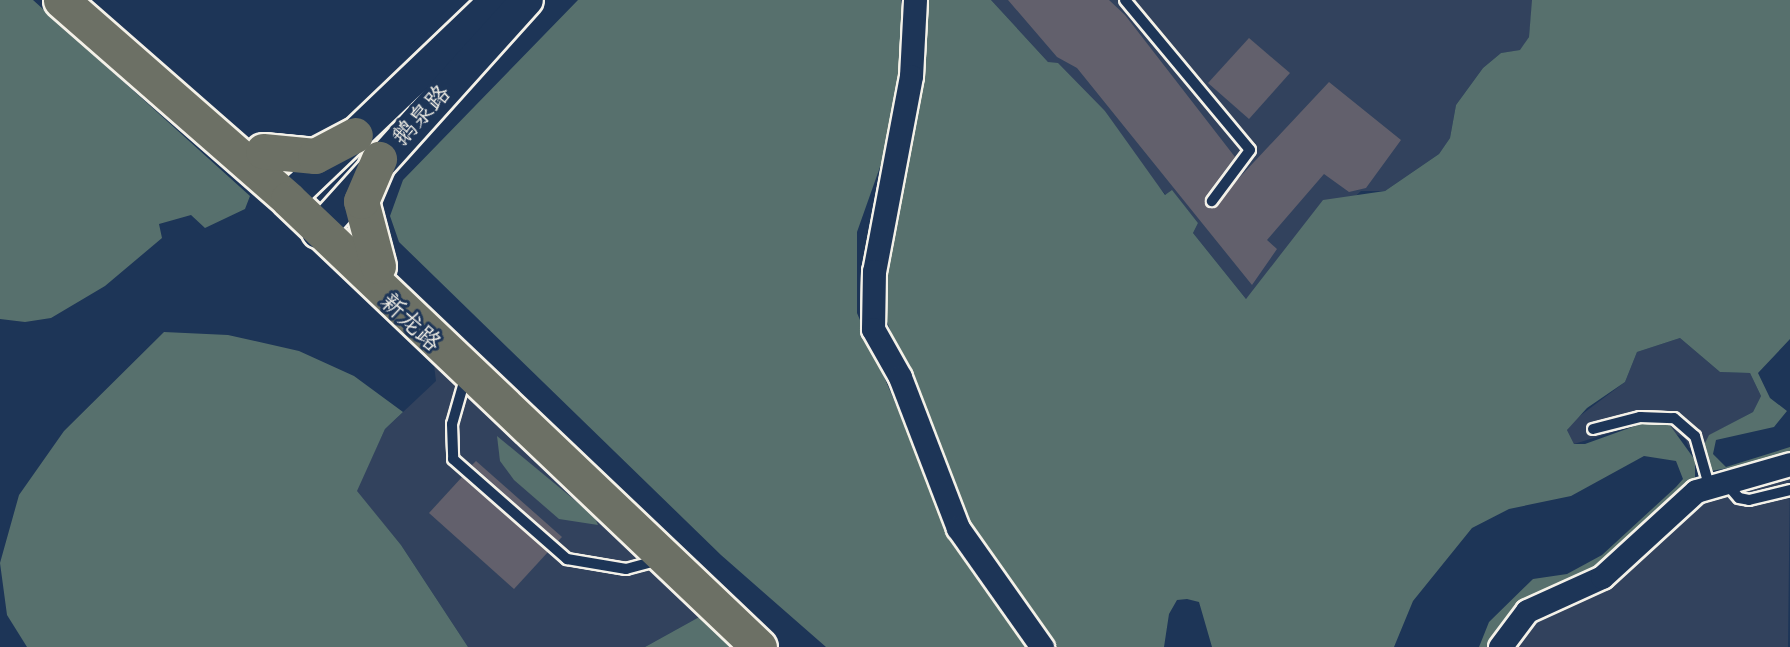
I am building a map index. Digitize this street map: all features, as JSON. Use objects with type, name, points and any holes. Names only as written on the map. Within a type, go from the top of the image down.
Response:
[{"type":"main road","name":"新龙路","points":[[61,0],[295,192]]},
{"type":"main road","name":"新龙路","points":[[90,0],[263,151],[295,192],[467,373],[759,647]]},
{"type":"main road","name":"鹅泉路","points":[[326,225],[367,147],[496,0]]},
{"type":"main road","name":"鹅泉路","points":[[295,192],[367,147],[527,0]]},
{"type":"main road","points":[[263,151],[315,156],[367,147],[361,201],[378,266]]},
{"type":"main road","name":"新龙路","points":[[326,225],[378,266],[787,647]]},
{"type":"street","points":[[915,0],[911,76],[874,271],[873,329],[900,377],[958,528],[1042,647]]},
{"type":"street","points":[[1500,647],[1527,611],[1602,577],[1653,524],[1717,483],[1790,464]]},
{"type":"lane","points":[[1125,0],[1250,150],[1212,201]]},
{"type":"lane","points":[[467,373],[452,424],[453,459],[567,559],[642,569],[663,558]]},
{"type":"lane","points":[[1593,429],[1640,417],[1674,418],[1695,436],[1717,483],[1738,498],[1749,500],[1790,491]]},
{"type":"shaded area","points":[[991,0],[1532,0],[1532,8],[1529,37],[1521,50],[1501,53],[1483,68],[1456,105],[1450,138],[1439,154],[1385,191],[1361,191],[1246,299],[1193,233],[1198,223],[1172,191],[1166,195],[1146,173],[1105,111],[1048,62]]},
{"type":"shaded area","points":[[1680,338],[1720,372],[1750,373],[1761,396],[1753,412],[1710,435],[1704,445],[1689,448],[1685,438],[1646,422],[1574,444],[1567,430],[1573,421],[1625,382],[1637,352]]},
{"type":"shaded area","points":[[434,365],[591,508],[701,616],[645,647],[468,647],[401,545],[356,491],[385,429],[436,381]]},
{"type":"shaded area","points":[[1790,471],[1788,647],[1514,647],[1533,618],[1587,597],[1618,574],[1691,503]]},
{"type":"green space","points":[[0,0],[33,0],[250,196],[245,209],[205,228],[191,215],[159,224],[162,238],[105,286],[51,318],[25,322],[0,319]]},
{"type":"green space","points":[[578,0],[901,0],[902,72],[886,150],[857,232],[857,313],[952,537],[1028,647],[826,647],[721,555],[399,242],[390,216],[403,180]]},
{"type":"green space","points":[[928,0],[991,0],[1048,62],[1058,63],[1105,111],[1165,195],[1172,190],[1198,223],[1193,233],[1246,299],[1323,200],[1385,191],[1439,154],[1450,138],[1456,105],[1483,68],[1501,53],[1520,50],[1529,37],[1532,0],[1790,0],[1790,339],[1758,373],[1770,398],[1787,411],[1774,427],[1716,440],[1713,454],[1726,467],[1790,447],[1790,457],[1711,471],[1704,445],[1709,435],[1753,412],[1761,396],[1750,373],[1720,372],[1680,338],[1637,352],[1625,382],[1587,408],[1567,430],[1574,444],[1585,444],[1646,422],[1669,424],[1695,460],[1695,483],[1602,568],[1529,598],[1489,647],[1479,647],[1489,622],[1533,579],[1567,574],[1602,555],[1676,487],[1683,479],[1676,461],[1644,456],[1571,496],[1509,509],[1472,528],[1413,601],[1394,647],[1212,647],[1199,602],[1187,599],[1177,600],[1169,614],[1164,647],[1056,647],[969,534],[879,301],[921,94]]},
{"type":"green space","points":[[164,332],[228,335],[299,351],[354,376],[403,412],[385,429],[357,491],[401,545],[468,647],[27,647],[7,615],[0,563],[19,495],[64,431]]},
{"type":"green space","points":[[497,436],[594,516],[598,525],[559,519],[514,480],[500,461]]},
{"type":"green space","points":[[701,616],[733,647],[645,647]]},
{"type":"building","points":[[1008,0],[1109,0],[1125,15],[1235,157],[1205,197],[1210,209],[1329,82],[1401,140],[1366,188],[1349,192],[1324,174],[1267,240],[1277,249],[1252,285],[1077,68],[1057,57]]},
{"type":"building","points":[[1249,38],[1290,73],[1249,119],[1208,83]]},
{"type":"building","points":[[476,461],[562,537],[558,541],[472,465]]},
{"type":"building","points":[[462,477],[548,552],[514,589],[429,513]]}]
